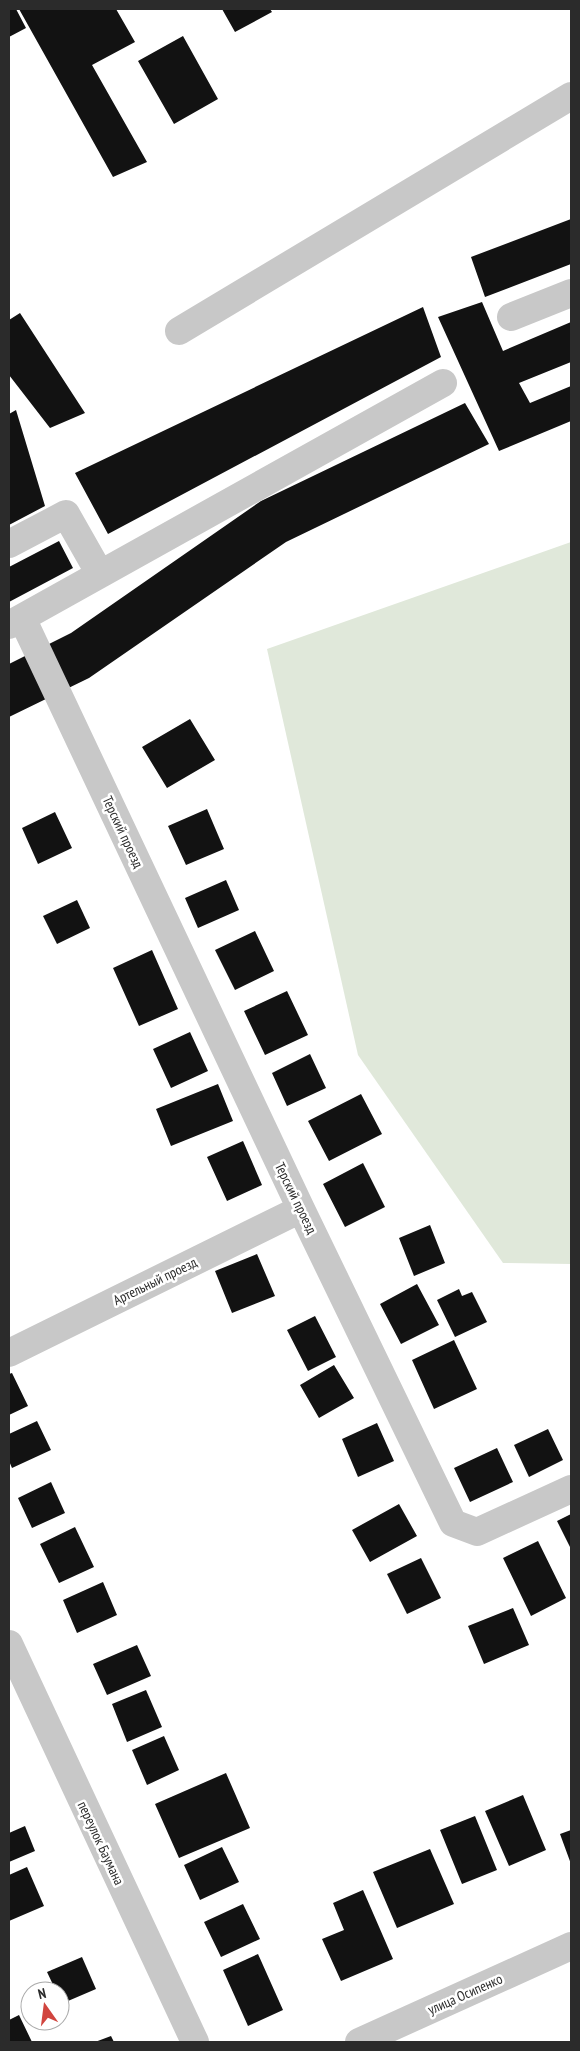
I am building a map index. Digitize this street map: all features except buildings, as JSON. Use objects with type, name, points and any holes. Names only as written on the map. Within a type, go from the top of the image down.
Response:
[{"type":"street","points":[[179,331],[571,96]]},
{"type":"street","points":[[511,317],[571,293]]},
{"type":"street","points":[[15,621],[443,383]]},
{"type":"street","points":[[9,544],[66,514],[100,574]]},
{"type":"street","name":"Терский проезд","points":[[15,621],[86,755],[301,1208],[454,1523],[477,1532],[571,1489]]},
{"type":"street","name":"Артельный проезд","points":[[9,1353],[301,1208]]},
{"type":"street","name":"переулок Баумана","points":[[9,1644],[195,2042]]},
{"type":"street","name":"улица Осипенко","points":[[359,2042],[571,1946]]},
{"type":"shaded area","points":[[571,542],[571,1264],[503,1263],[358,1055],[267,649]]}]
